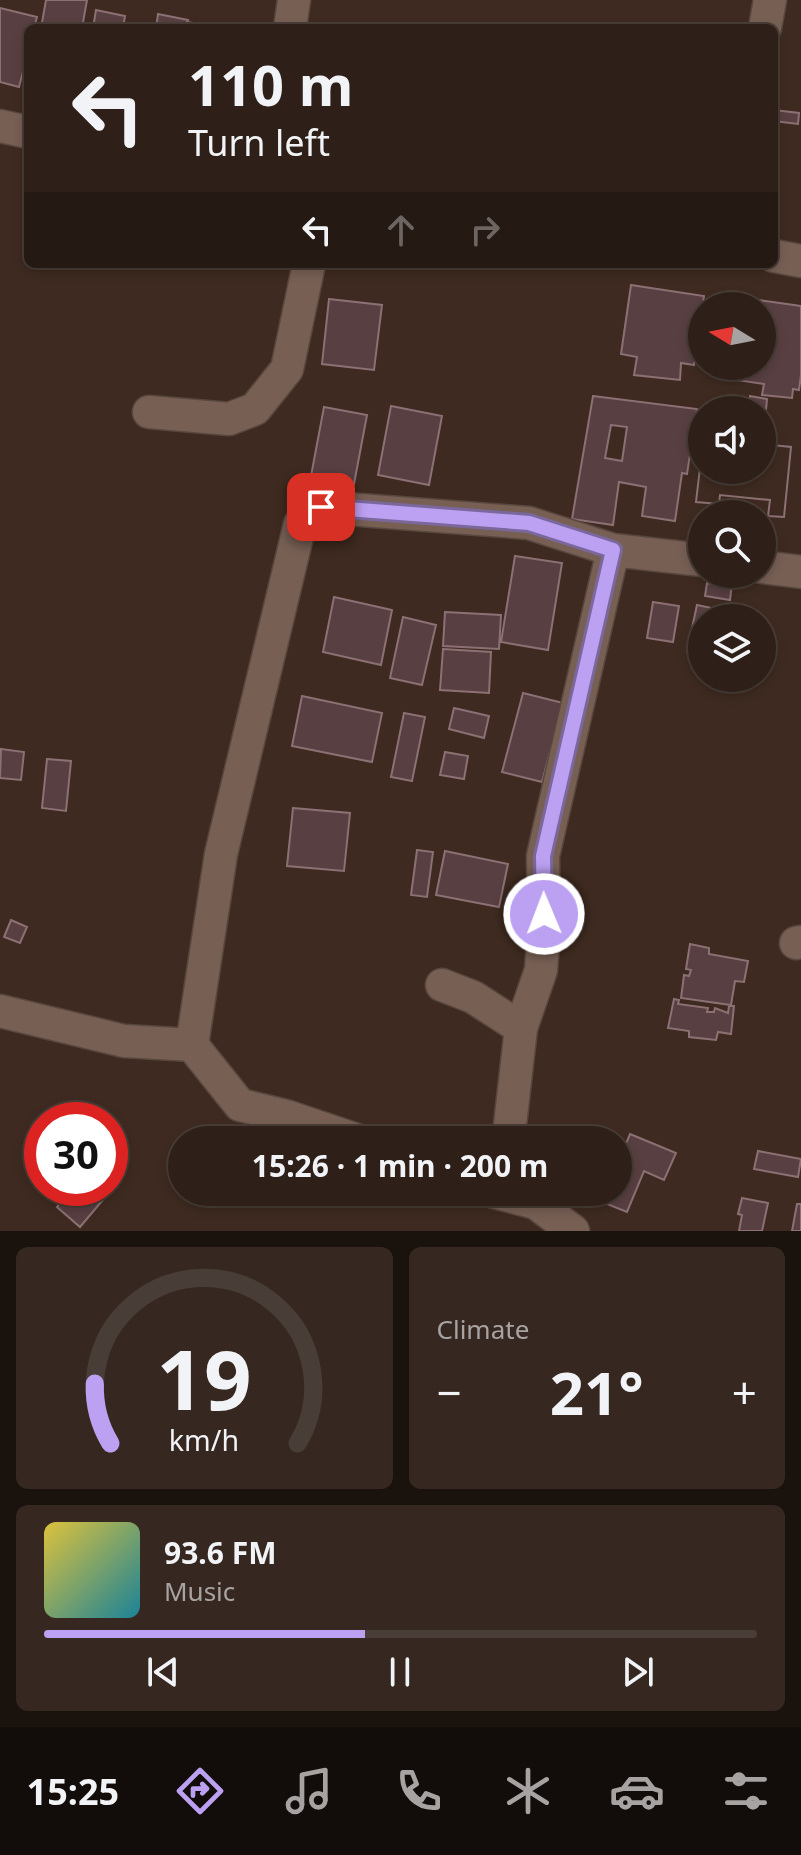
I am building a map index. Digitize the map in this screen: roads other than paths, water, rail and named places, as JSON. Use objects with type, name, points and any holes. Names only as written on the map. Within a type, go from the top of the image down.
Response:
[{"type":"street","points":[[291,24],[294,0]]},
{"type":"street","points":[[766,24],[770,0]]},
{"type":"street","points":[[0,126],[24,131]]},
{"type":"street","points":[[778,257],[801,261]]},
{"type":"street","points":[[149,412],[229,419],[255,409],[287,369],[308,268]]},
{"type":"street","points":[[316,1126],[240,1105],[192,1045],[221,854],[300,524],[321,507],[529,523],[613,550],[688,558]]},
{"type":"street","points":[[510,1126],[521,1028],[541,970],[543,856],[613,550]]},
{"type":"street","points":[[776,569],[801,572]]},
{"type":"street","points":[[442,985],[473,997],[521,1028]]},
{"type":"street","points":[[0,1011],[124,1041],[192,1045]]},
{"type":"street","points":[[546,1206],[573,1231]]}]
